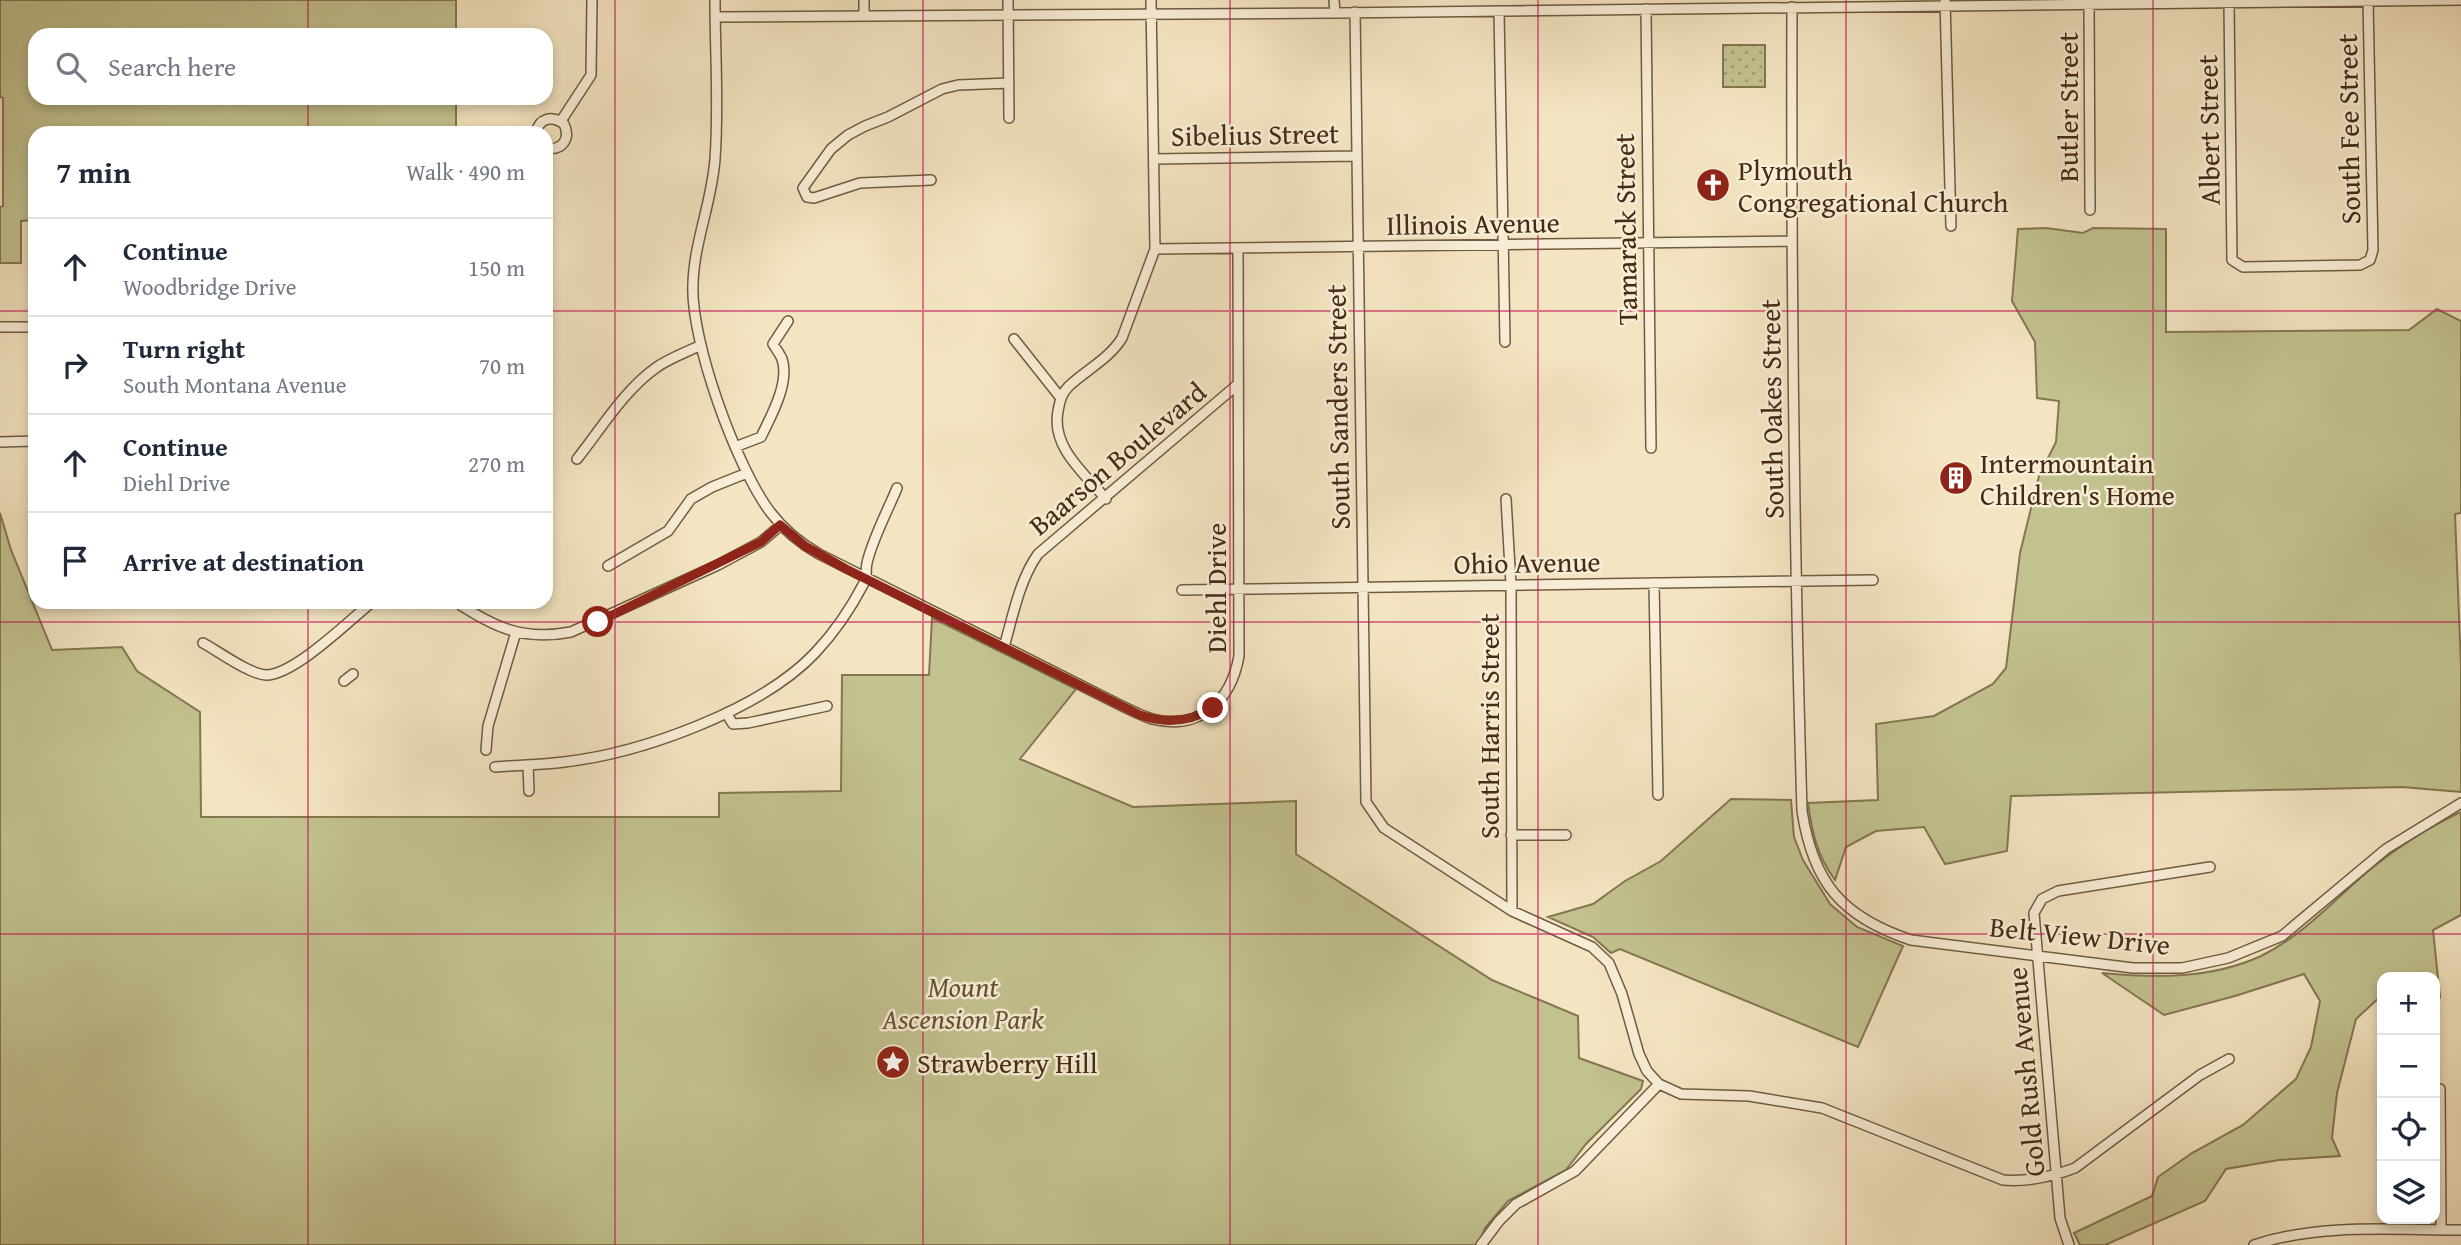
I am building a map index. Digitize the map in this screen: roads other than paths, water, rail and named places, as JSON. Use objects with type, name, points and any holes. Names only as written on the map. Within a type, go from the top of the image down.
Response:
[{"type":"street","points":[[561,121],[591,75],[592,0]]},
{"type":"street","name":"Diehl Drive","points":[[715,0],[715,161],[710,197],[696,250],[693,305],[701,345],[735,447],[760,497],[780,525],[805,546],[867,580],[1140,715],[1162,721],[1185,720],[1213,708],[1230,687],[1240,656],[1238,248]]},
{"type":"street","points":[[864,0],[864,16]]},
{"type":"street","points":[[1008,0],[1009,118]]},
{"type":"street","points":[[1106,499],[1060,442],[1056,426],[1060,397],[1068,387],[1114,350],[1122,338],[1156,249],[1151,0]]},
{"type":"street","points":[[1334,0],[1335,13]]},
{"type":"street","name":"South Fee Street","points":[[2232,256],[2236,264],[2243,267],[2360,265],[2372,257],[2368,0]]},
{"type":"street","points":[[715,17],[1499,11],[1537,5],[1646,9],[1742,4],[1792,7],[1945,2],[2089,4],[2461,0]]},
{"type":"street","points":[[1945,2],[1951,226]]},
{"type":"street","name":"Albert Street","points":[[2230,3],[2232,256]]},
{"type":"street","name":"Butler Street","points":[[2089,4],[2090,210]]},
{"type":"street","name":"South Oakes Street","points":[[1792,7],[1791,241],[1802,811]]},
{"type":"street","name":"Tamarack Street","points":[[1646,9],[1651,448]]},
{"type":"street","points":[[1499,11],[1505,342]]},
{"type":"street","name":"South Sanders Street","points":[[1355,12],[1367,802],[1384,828],[1512,911]]},
{"type":"street","points":[[931,180],[860,183],[814,198],[807,197],[803,188],[831,149],[865,126],[942,89],[958,85],[1009,83]]},
{"type":"street","points":[[538,126],[544,120],[561,121],[566,129],[566,140],[559,147],[553,147]]},
{"type":"street","name":"Sibelius Street","points":[[1155,159],[1357,156]]},
{"type":"street","name":"Illinois Avenue","points":[[1156,249],[1791,241]]},
{"type":"street","points":[[735,447],[761,437],[778,403],[783,360],[773,344],[788,321]]},
{"type":"street","points":[[0,327],[28,327]]},
{"type":"street","points":[[1014,339],[1060,397]]},
{"type":"street","points":[[577,459],[645,377],[658,366],[701,345]]},
{"type":"street","name":"Baarson Boulevard","points":[[1004,647],[1029,566],[1038,554],[1237,385]]},
{"type":"street","points":[[0,442],[28,441]]},
{"type":"street","points":[[608,566],[668,531],[691,499],[747,473]]},
{"type":"street","points":[[495,767],[565,762],[651,742],[726,713],[782,682],[814,654],[838,626],[867,580],[866,564],[897,488]]},
{"type":"street","name":"South Harris Street","points":[[1506,499],[1511,585],[1512,911]]},
{"type":"street","points":[[468,609],[494,625],[516,632],[549,636],[571,632],[598,622],[761,542],[780,525]]},
{"type":"street","name":"Ohio Avenue","points":[[1182,590],[1873,580]]},
{"type":"street","points":[[1654,583],[1658,794]]},
{"type":"street","points":[[203,643],[254,672],[265,675],[282,671],[299,662],[363,609]]},
{"type":"street","points":[[486,750],[488,726],[516,632]]},
{"type":"street","points":[[344,681],[353,674]]},
{"type":"street","points":[[726,713],[733,724],[748,723],[827,706]]},
{"type":"street","points":[[528,765],[529,791]]},
{"type":"street","name":"Belt View Drive","points":[[1802,811],[1807,842],[1827,886],[1849,909],[1881,930],[1911,940],[1981,947],[2039,957],[2133,968],[2182,968],[2228,958],[2282,936],[2386,849],[2461,803]]},
{"type":"street","points":[[1511,835],[1566,835]]},
{"type":"street","name":"Gold Rush Avenue","points":[[2069,1245],[2060,1218],[2034,913],[2042,899],[2058,891],[2210,867]]},
{"type":"street","points":[[1512,911],[1592,947],[1609,963],[1622,994],[1639,1054],[1647,1071],[1659,1084],[1681,1094],[1749,1096],[1822,1108],[2003,1180],[2025,1181],[2056,1175],[2075,1167],[2200,1075],[2229,1059]]},
{"type":"street","points":[[1481,1245],[1499,1221],[1516,1205],[1575,1171],[1659,1084]]},
{"type":"street","points":[[2440,1089],[2441,1230]]},
{"type":"street","points":[[2254,1245],[2291,1236],[2352,1230],[2461,1230]]},
{"type":"place","name":"Plymouth Congregational Church","points":[[1713,185]]},
{"type":"place","name":"Intermountain Children's Home","points":[[1956,478]]},
{"type":"place","name":"Strawberry Hill","points":[[893,1062]]},
{"type":"park label","name":"Mount Ascension Park","points":[[963,1002]]}]
